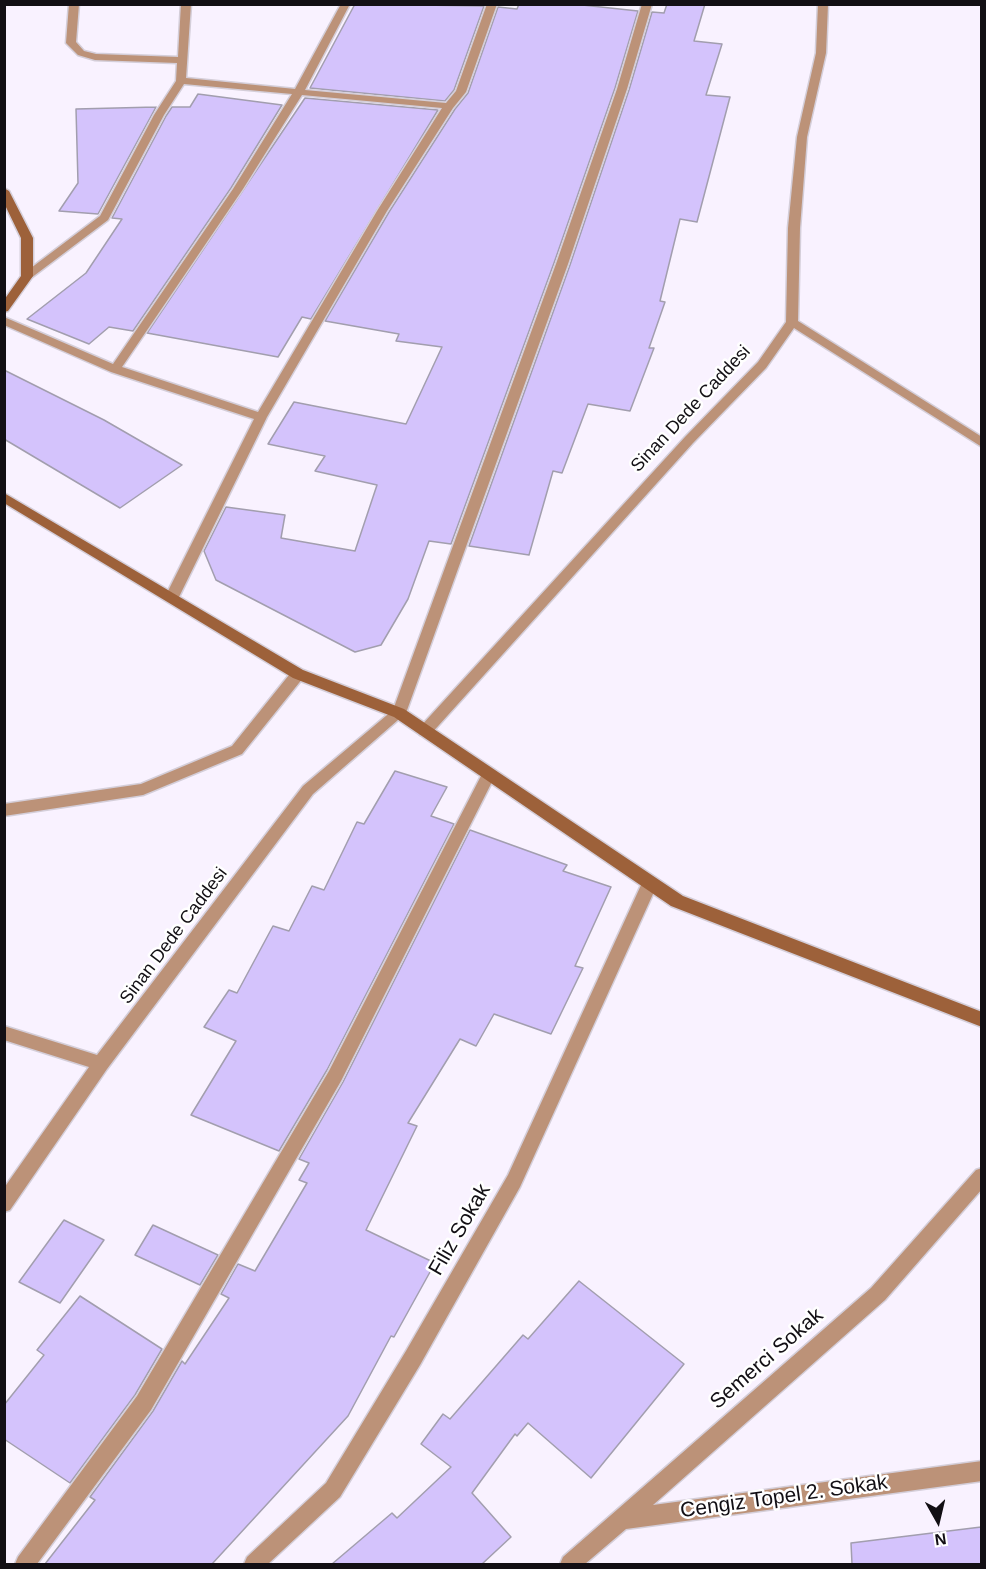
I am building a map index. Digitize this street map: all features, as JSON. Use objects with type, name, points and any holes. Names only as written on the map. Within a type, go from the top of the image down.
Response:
[{"type":"main road","points":[[4,191],[27,238],[27,276],[4,309]]},
{"type":"main road","points":[[4,497],[298,674],[399,713],[677,901],[981,1020]]},
{"type":"street","points":[[74,4],[71,43],[81,53],[106,58],[182,60]]},
{"type":"street","points":[[27,276],[104,218],[159,115],[181,81],[186,4]]},
{"type":"street","points":[[116,369],[238,189],[298,93],[346,4]]},
{"type":"street","points":[[172,597],[261,417],[382,211],[449,106],[461,92],[492,4]]},
{"type":"street","points":[[399,713],[561,264],[622,89],[647,4]]},
{"type":"street","points":[[823,4],[821,53],[802,137],[794,228],[792,322],[981,443]]},
{"type":"street","points":[[181,81],[449,106]]},
{"type":"street","points":[[4,320],[116,369],[261,417]]},
{"type":"street","name":"Sinan Dede Caddesi","points":[[425,731],[617,518],[762,365],[792,322]]},
{"type":"street","points":[[4,810],[143,789],[237,750],[298,674]]},
{"type":"street","name":"Sinan Dede Caddesi","points":[[4,1204],[101,1064],[308,790],[399,713]]},
{"type":"street","points":[[25,1564],[150,1393],[335,1076],[489,774]]},
{"type":"street","name":"Filiz Sokak","points":[[254,1564],[333,1490],[413,1358],[514,1181],[650,883]]},
{"type":"street","points":[[4,1034],[101,1064]]},
{"type":"street","name":"Semerci Sokak","points":[[570,1564],[878,1294],[981,1176]]},
{"type":"street","name":"Cengiz Topel 2. Sokak","points":[[622,1519],[981,1471]]},
{"type":"building","points":[[355,4],[484,6],[454,90],[445,101],[310,88]]},
{"type":"building","points":[[519,4],[573,4],[638,11],[615,88],[554,263],[451,544],[429,541],[408,599],[381,645],[355,652],[216,580],[204,551],[226,507],[285,515],[281,538],[355,551],[377,485],[315,471],[325,456],[268,444],[294,402],[406,424],[442,347],[396,341],[399,334],[325,321],[389,212],[455,109],[468,93],[498,7],[517,9]]},
{"type":"building","points":[[667,4],[705,4],[694,41],[722,44],[706,95],[730,97],[697,222],[680,219],[660,301],[665,302],[649,348],[654,348],[630,411],[588,404],[562,473],[553,471],[529,555],[469,546],[570,265],[629,90],[652,12],[664,13]]},
{"type":"building","points":[[198,94],[282,105],[231,188],[133,331],[109,327],[89,344],[27,319],[86,273],[122,219],[112,218],[166,116],[172,107],[190,107]]},
{"type":"building","points":[[305,98],[438,110],[311,319],[302,317],[278,357],[147,333]]},
{"type":"building","points":[[156,107],[98,214],[59,211],[78,183],[76,109]]},
{"type":"building","points":[[4,370],[104,420],[182,465],[120,508],[4,439]]},
{"type":"building","points":[[395,771],[447,787],[431,816],[454,824],[327,1070],[279,1151],[191,1115],[236,1041],[204,1027],[229,990],[237,993],[273,926],[289,931],[312,886],[324,890],[357,822],[364,824]]},
{"type":"building","points":[[470,830],[567,865],[563,871],[611,887],[575,966],[583,968],[551,1034],[494,1014],[476,1046],[460,1039],[408,1123],[417,1126],[366,1230],[435,1263],[394,1337],[391,1336],[348,1416],[212,1564],[45,1564],[95,1500],[90,1497],[153,1411],[182,1361],[185,1364],[229,1298],[221,1294],[238,1264],[255,1271],[307,1183],[299,1180],[309,1163],[299,1159],[343,1082]]},
{"type":"building","points":[[64,1220],[104,1240],[60,1303],[19,1282]]},
{"type":"building","points":[[153,1225],[218,1255],[200,1285],[135,1255]]},
{"type":"building","points":[[579,1281],[684,1364],[591,1478],[528,1423],[517,1436],[515,1434],[472,1493],[511,1537],[482,1564],[332,1564],[392,1513],[397,1518],[451,1467],[421,1444],[443,1414],[450,1419],[523,1335],[528,1339]]},
{"type":"building","points":[[80,1296],[162,1349],[135,1395],[70,1483],[4,1439],[4,1405],[44,1355],[37,1350]]},
{"type":"building","points":[[981,1527],[981,1564],[852,1564],[851,1543]]}]
